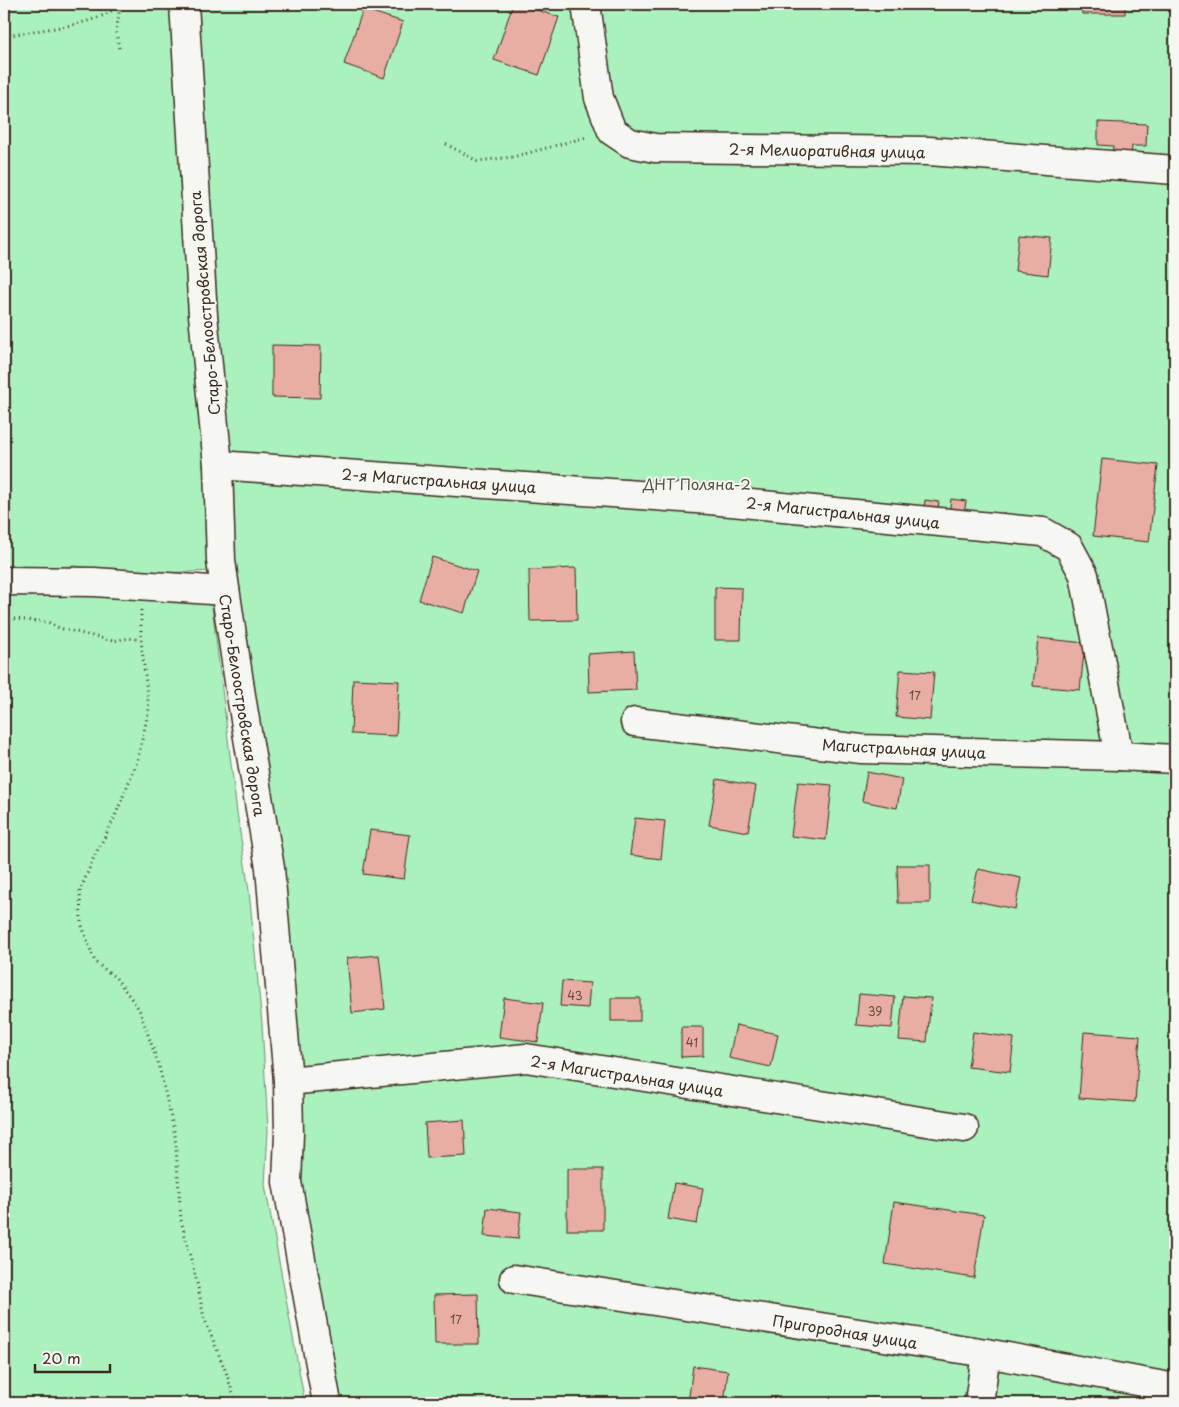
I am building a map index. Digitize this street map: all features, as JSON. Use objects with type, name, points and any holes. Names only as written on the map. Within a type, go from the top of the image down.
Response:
[{"type":"street","name":"Старо-Белоостровская дорога","points":[[184,4],[203,315],[218,464],[221,561],[270,868],[288,1081],[289,1134],[287,1182],[327,1403]]},
{"type":"street","points":[[586,4],[599,98],[612,130]]},
{"type":"street","name":"2-я Мелиоративная улица","points":[[612,130],[630,143],[655,148],[929,151],[1175,170]]},
{"type":"street","name":"2-я Магистральная улица","points":[[218,464],[710,500],[1043,532],[1069,547],[1084,575],[1119,756]]},
{"type":"street","points":[[4,581],[94,582],[225,591]]},
{"type":"street","name":"Магистральная улица","points":[[635,722],[861,749],[1175,759]]},
{"type":"street","name":"2-я Магистральная улица","points":[[288,1081],[526,1058],[964,1128]]},
{"type":"street","name":"Пригородная улица","points":[[514,1279],[986,1353],[1175,1388]]},
{"type":"street","points":[[979,1403],[986,1353]]},
{"type":"path","points":[[4,37],[85,23],[120,5]]},
{"type":"path","points":[[119,48],[116,32],[120,5]]},
{"type":"path","points":[[446,144],[477,161],[513,157],[612,130]]},
{"type":"path","points":[[4,370],[8,399],[4,407]]},
{"type":"path","points":[[139,603],[142,614],[141,640],[149,709],[136,762],[113,821],[94,857],[80,891],[81,923],[94,962],[116,978],[139,1009],[159,1066],[175,1135],[181,1220],[204,1318],[226,1372],[236,1403]]},
{"type":"path","points":[[4,618],[48,622],[59,628],[113,641],[129,638],[141,640]]},
{"type":"green space","name":"ДНТ Поляна-2","points":[[4,4],[1175,4],[1175,1403],[327,1403],[289,1096],[216,571],[155,573],[76,566],[29,568],[4,566]]},
{"type":"green space","points":[[4,587],[211,598],[237,813],[249,891],[262,1024],[268,1130],[265,1185],[305,1403],[4,1403]]},
{"type":"building","points":[[513,4],[559,17],[539,75],[494,60]]},
{"type":"building","points":[[1081,4],[1125,4],[1125,14],[1082,14]]},
{"type":"building","points":[[363,9],[403,22],[384,78],[344,64]]},
{"type":"building","points":[[1098,122],[1147,124],[1146,146],[1132,146],[1131,160],[1112,159],[1113,146],[1098,145]]},
{"type":"building","points":[[1019,235],[1052,238],[1048,275],[1015,271]]},
{"type":"building","points":[[272,345],[321,346],[320,398],[272,397]]},
{"type":"building","points":[[1102,459],[1158,465],[1149,542],[1093,536]]},
{"type":"building","points":[[951,499],[966,501],[962,529],[922,524],[925,500],[939,502],[937,513],[949,514]]},
{"type":"building","points":[[432,557],[477,571],[464,613],[419,600]]},
{"type":"building","points":[[576,568],[577,620],[530,621],[529,570]]},
{"type":"building","points":[[715,587],[742,588],[741,640],[715,640]]},
{"type":"building","points":[[1038,638],[1085,643],[1080,690],[1033,686]]},
{"type":"building","points":[[634,651],[636,690],[589,692],[588,654]]},
{"type":"building","points":[[900,670],[934,672],[930,720],[896,717]]},
{"type":"building","points":[[353,679],[399,681],[396,736],[351,734]]},
{"type":"building","points":[[867,772],[902,779],[897,808],[862,801]]},
{"type":"building","points":[[717,779],[756,786],[748,832],[709,825]]},
{"type":"building","points":[[798,782],[832,785],[826,840],[791,836]]},
{"type":"building","points":[[635,818],[665,821],[661,859],[630,855]]},
{"type":"building","points":[[370,830],[410,835],[404,879],[363,874]]},
{"type":"building","points":[[897,865],[930,865],[930,903],[898,903]]},
{"type":"building","points":[[978,869],[1021,878],[1015,909],[971,900]]},
{"type":"building","points":[[379,955],[385,1009],[352,1013],[347,958]]},
{"type":"building","points":[[562,981],[590,983],[588,1008],[560,1006]]},
{"type":"building","points":[[859,994],[895,997],[892,1028],[856,1025]]},
{"type":"building","points":[[903,996],[931,998],[927,1042],[899,1040]]},
{"type":"building","points":[[504,998],[543,1003],[538,1042],[499,1037]]},
{"type":"building","points":[[611,998],[640,998],[640,1021],[611,1021]]},
{"type":"building","points":[[736,1025],[778,1034],[771,1067],[729,1058]]},
{"type":"building","points":[[681,1027],[703,1027],[703,1056],[681,1057]]},
{"type":"building","points":[[973,1032],[1014,1038],[1010,1072],[968,1067]]},
{"type":"building","points":[[1084,1032],[1140,1036],[1135,1102],[1079,1098]]},
{"type":"building","points":[[464,1120],[466,1156],[427,1158],[425,1123]]},
{"type":"building","points":[[567,1169],[603,1169],[603,1230],[567,1230]]},
{"type":"building","points":[[674,1183],[703,1188],[697,1224],[668,1219]]},
{"type":"building","points":[[894,1202],[984,1215],[974,1278],[885,1264]]},
{"type":"building","points":[[487,1208],[521,1212],[518,1239],[484,1236]]},
{"type":"building","points":[[478,1294],[479,1344],[435,1344],[434,1295]]},
{"type":"building","points":[[693,1366],[728,1371],[724,1403],[688,1403]]}]
